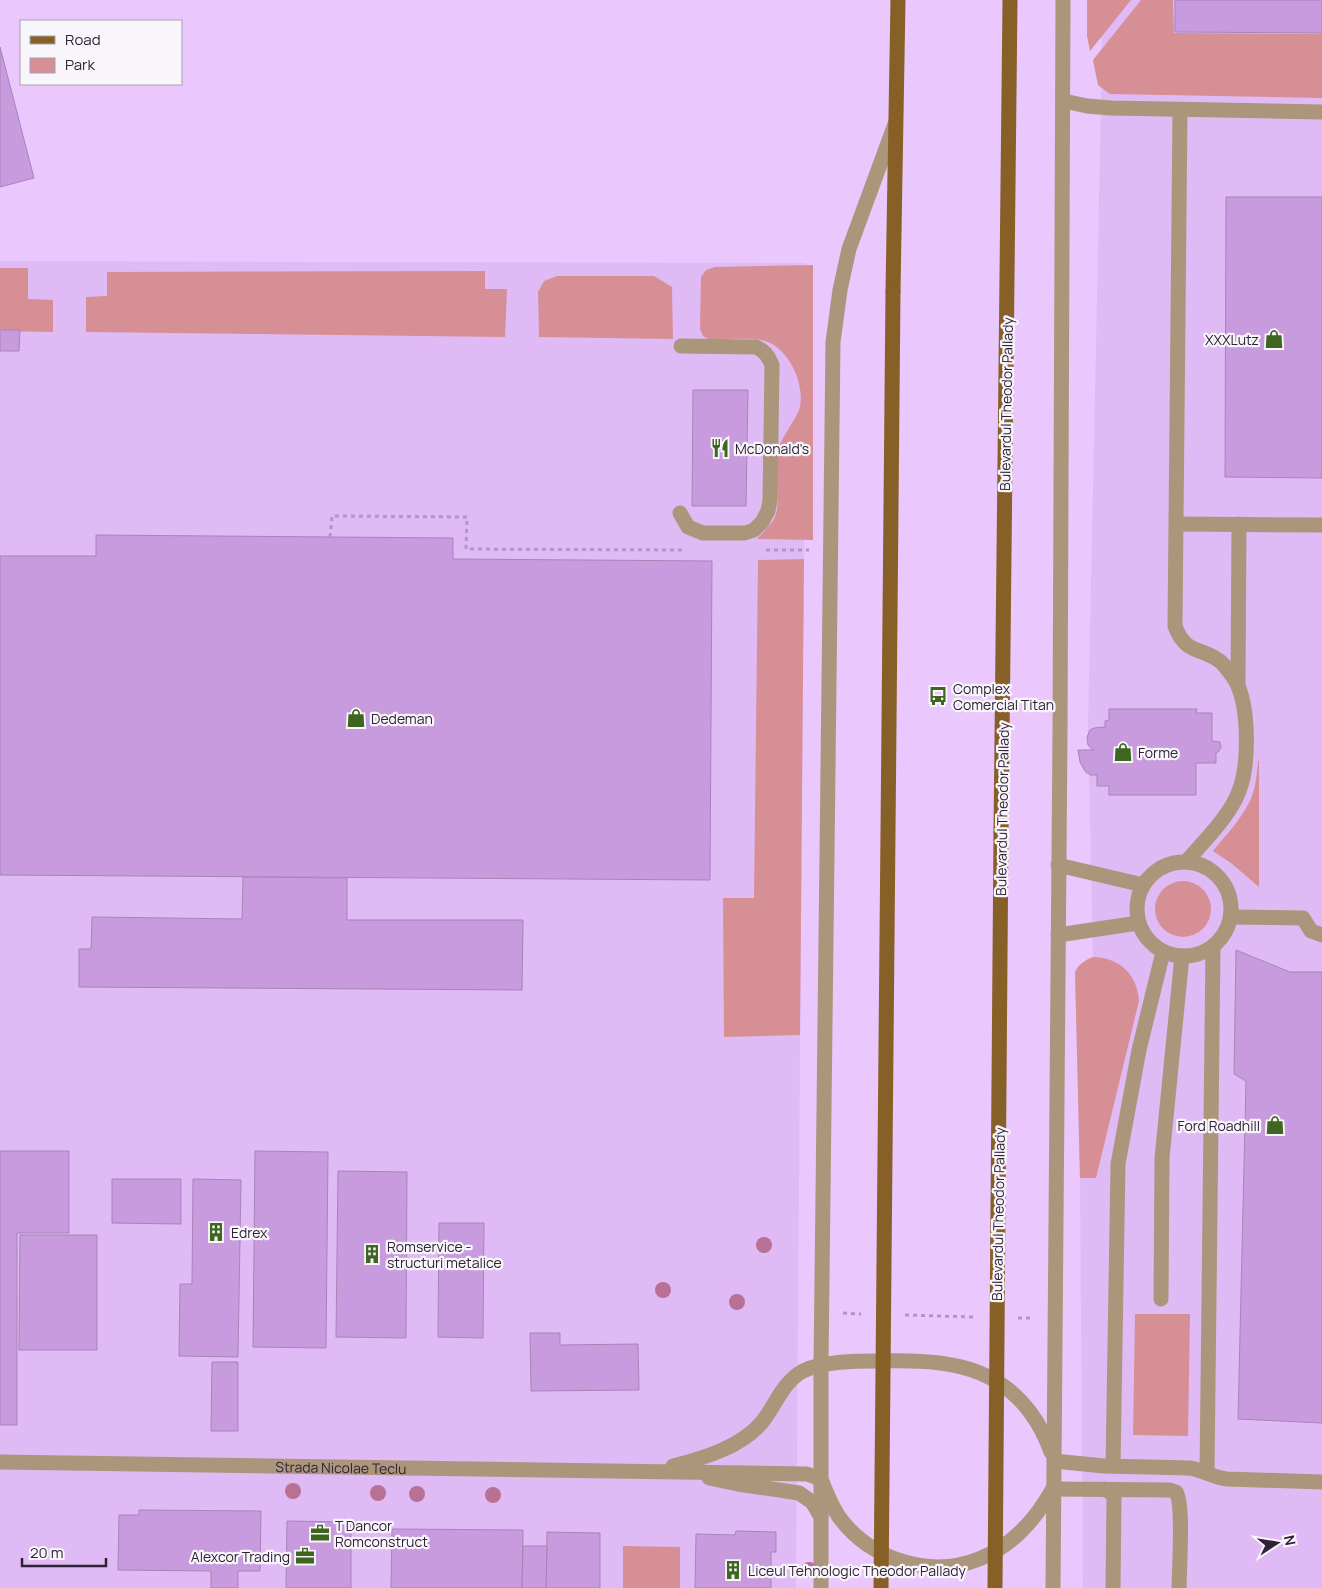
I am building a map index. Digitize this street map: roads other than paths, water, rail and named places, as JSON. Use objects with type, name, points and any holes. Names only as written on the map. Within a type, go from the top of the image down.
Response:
[{"type":"main road","points":[[881,1588],[893,291],[898,0]]},
{"type":"main road","name":"Bulevardul Theodor Pallady","points":[[995,1588],[1010,0]]},
{"type":"street","points":[[1053,1588],[1064,101],[1063,0]]},
{"type":"street","points":[[1064,101],[1087,106],[1111,108],[1322,112]]},
{"type":"street","points":[[1180,110],[1175,626],[1178,636],[1184,644],[1222,662],[1238,686],[1243,705],[1246,753],[1245,768],[1239,792],[1229,811],[1187,861]]},
{"type":"street","points":[[821,1588],[821,1365],[833,342],[836,314],[849,249],[896,123]]},
{"type":"street","points":[[680,513],[688,527],[703,534],[745,533],[754,530],[762,522],[768,511],[770,500],[772,374],[769,356],[763,350],[756,347],[681,346]]},
{"type":"street","points":[[1177,524],[1322,525]]},
{"type":"street","points":[[1238,686],[1239,524]]},
{"type":"street","points":[[1187,861],[1203,865],[1216,874],[1226,886],[1231,901],[1231,917],[1228,928],[1221,938],[1213,947],[1202,954],[1188,957],[1162,952],[1152,945],[1138,923],[1136,910],[1138,897],[1143,885],[1151,875],[1162,867],[1174,862],[1187,861]]},
{"type":"street","points":[[1058,866],[1143,885]]},
{"type":"street","points":[[1231,917],[1303,918],[1311,931],[1322,935]]},
{"type":"street","points":[[1058,935],[1138,923]]},
{"type":"street","points":[[1207,1473],[1213,947]]},
{"type":"street","points":[[1113,1466],[1118,1164],[1139,1050],[1162,952]]},
{"type":"street","points":[[1160,1299],[1162,1158],[1182,956]]},
{"type":"street","points":[[655,1471],[723,1450],[742,1439],[756,1429],[763,1421],[786,1385],[808,1369],[821,1365],[872,1361],[914,1361],[950,1364],[980,1372],[1003,1384],[1024,1403],[1040,1427],[1054,1461]]},
{"type":"street","points":[[1054,1461],[1113,1466],[1182,1467],[1199,1470],[1221,1479],[1322,1482]]},
{"type":"street","name":"Strada Nicolae Teclu","points":[[0,1462],[684,1471]]},
{"type":"street","points":[[684,1471],[800,1473],[821,1479],[832,1506],[862,1540],[895,1560],[907,1564],[931,1566],[947,1566],[978,1560],[1006,1544],[1035,1516],[1053,1489]]},
{"type":"street","points":[[684,1471],[738,1484],[798,1493],[812,1502],[821,1518]]},
{"type":"street","points":[[1053,1489],[1170,1490],[1176,1492],[1179,1496],[1180,1510],[1179,1588]]},
{"type":"street","points":[[1104,1489],[1114,1497],[1113,1588]]},
{"type":"place","name":"XXXLutz","points":[[1274,339]]},
{"type":"place","name":"McDonald's","points":[[720,448]]},
{"type":"place","name":"Complex Comercial Titan","points":[[938,696]]},
{"type":"place","name":"Dedeman","points":[[356,718]]},
{"type":"place","name":"Forme","points":[[1123,752]]},
{"type":"place","name":"Ford Roadhill","points":[[1275,1125]]},
{"type":"place","name":"Edrex","points":[[216,1232]]},
{"type":"place","name":"Romservice - structuri metalice","points":[[372,1254]]},
{"type":"place","name":"T Dancor Romconstruct","points":[[320,1533]]},
{"type":"place","name":"Alexcor Trading","points":[[305,1556]]},
{"type":"place","name":"Liceul Tehnologic Theodor Pallady","points":[[733,1570]]}]
